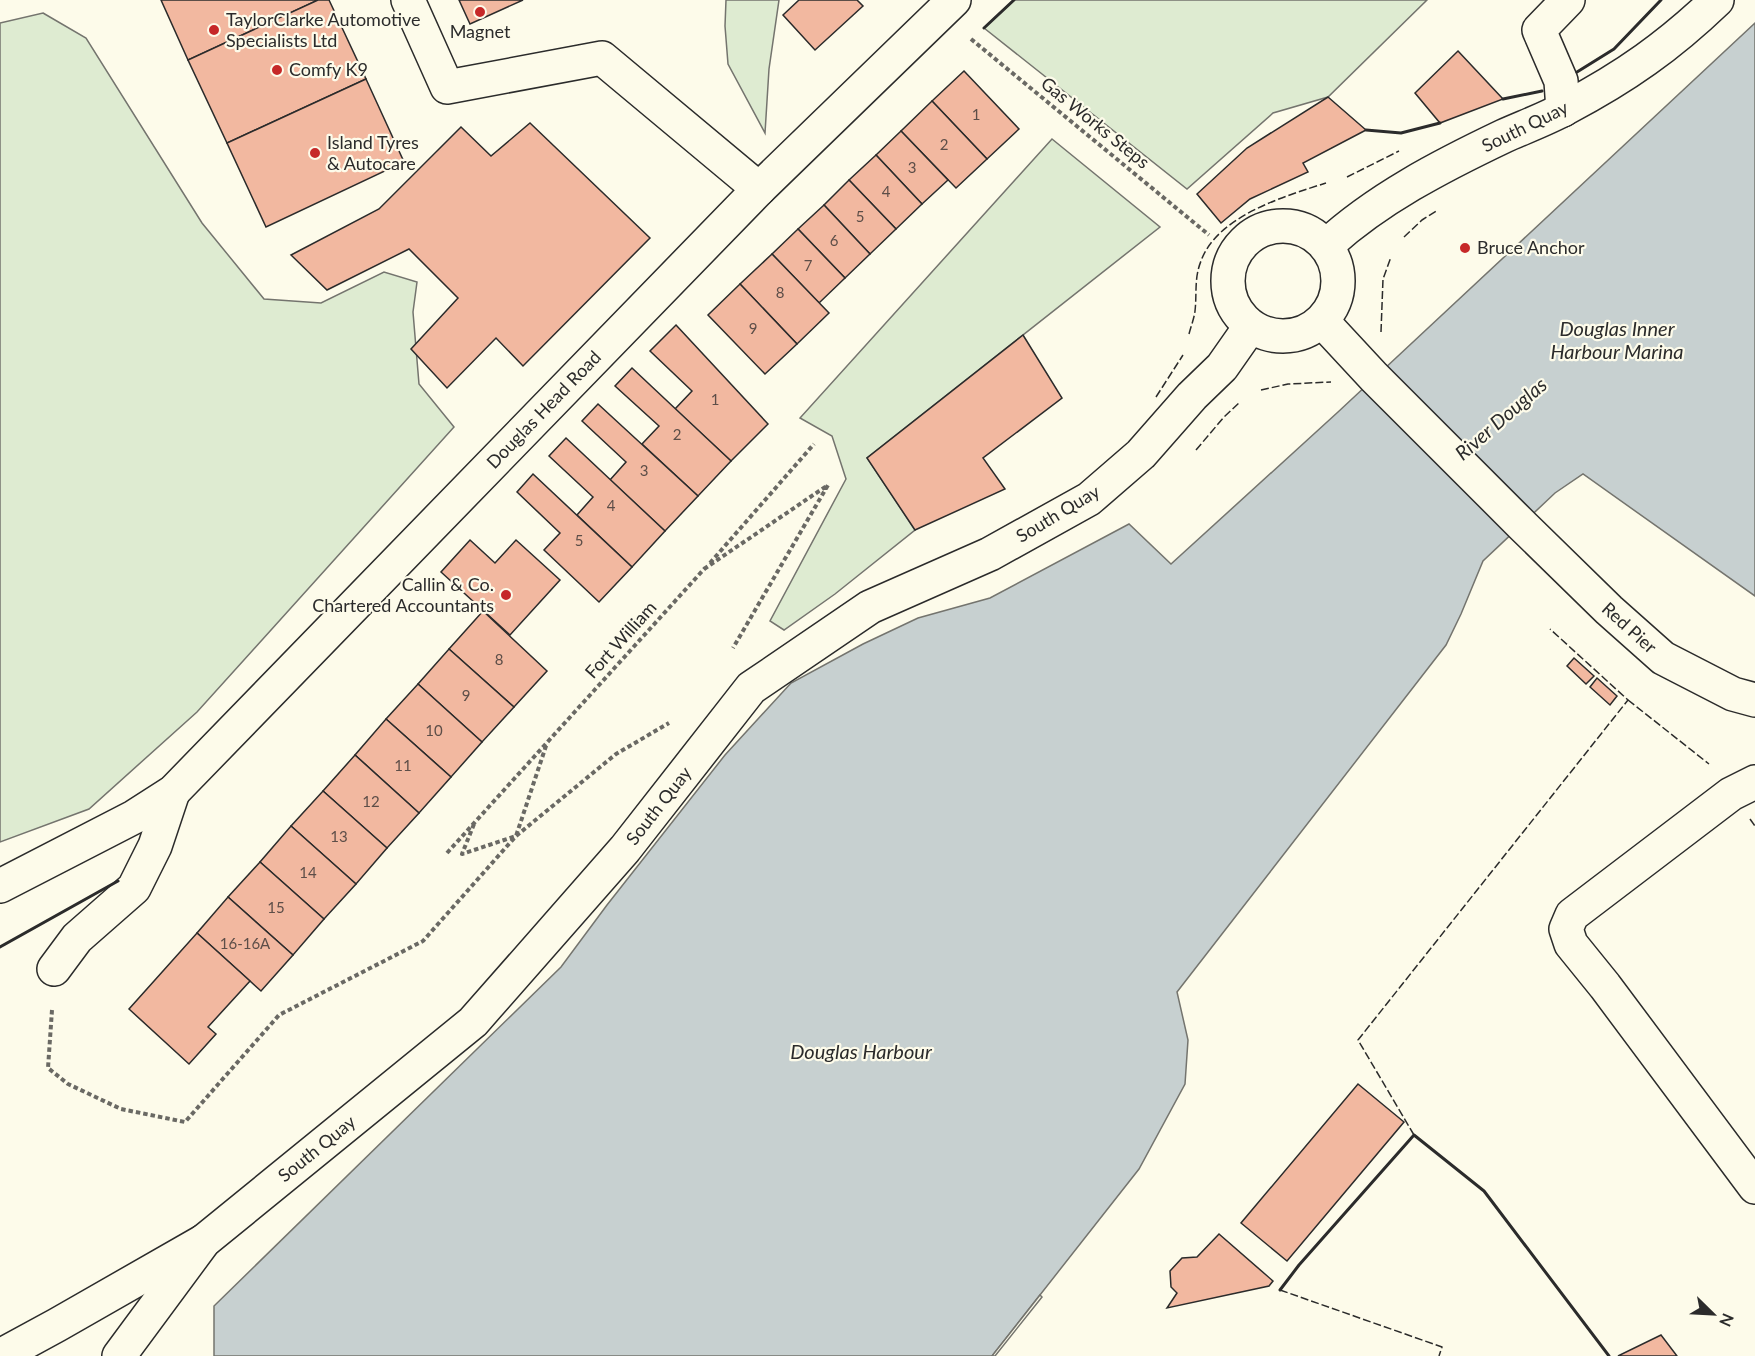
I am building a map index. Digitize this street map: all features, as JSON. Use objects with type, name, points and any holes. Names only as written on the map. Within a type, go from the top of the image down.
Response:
[{"type":"main road","points":[[408,0],[447,87],[602,58],[759,189]]},
{"type":"main road","name":"Douglas Head Road","points":[[0,886],[134,818],[173,792],[759,189],[954,0]]},
{"type":"main road","points":[[1563,110],[1561,81],[1539,30],[1568,0]]},
{"type":"main road","name":"South Quay","points":[[1326,246],[1350,223],[1407,186],[1503,137],[1563,110],[1619,79],[1659,52],[1717,0]]},
{"type":"main road","points":[[1288,226],[1310,232],[1326,246],[1338,269],[1338,288],[1336,300],[1322,321],[1306,332],[1276,336],[1250,327],[1237,313],[1228,284],[1231,264],[1237,249],[1253,234],[1269,228],[1288,226]]},
{"type":"main road","name":"Red Pier","points":[[1322,321],[1374,377],[1523,526],[1663,658],[1733,694],[1755,700]]},
{"type":"main road","name":"South Quay","points":[[119,1356],[204,1241],[473,1022],[625,849],[751,688],[870,607],[990,554],[1089,498],[1141,454],[1192,396],[1222,367],[1250,327]]},
{"type":"main road","points":[[1755,782],[1731,794],[1572,915],[1566,928],[1570,944],[1612,996],[1755,1187]]},
{"type":"main road","points":[[54,969],[77,938],[134,888],[155,846],[173,792]]},
{"type":"main road","points":[[0,1356],[204,1241]]},
{"type":"path","name":"Gas Works Steps","points":[[963,33],[1209,235]]},
{"type":"path","name":"Fort William","points":[[447,853],[814,444]]},
{"type":"path","points":[[704,569],[828,485],[732,649]]},
{"type":"path","points":[[54,969],[48,1068],[68,1084],[121,1109],[185,1122],[279,1015],[423,941],[516,836],[616,754],[676,719]]},
{"type":"path","points":[[516,836],[548,739]]},
{"type":"path","points":[[476,820],[462,854],[516,836]]},
{"type":"green space","points":[[726,0],[779,0],[769,69],[765,133],[728,64],[725,26]]},
{"type":"green space","points":[[1014,0],[1427,0],[1328,97],[1273,113],[1187,189],[984,28]]},
{"type":"green space","points":[[43,13],[86,38],[202,223],[264,299],[321,303],[384,272],[417,282],[413,312],[419,384],[454,427],[197,712],[89,809],[0,842],[0,23]]},
{"type":"green space","points":[[1052,139],[1160,227],[867,458],[915,530],[835,594],[784,630],[770,621],[846,479],[832,436],[800,418]]},
{"type":"water","name":"Douglas Harbour","points":[[1755,23],[1755,596],[1583,474],[1555,493],[1483,561],[1446,645],[1177,992],[1188,1040],[1185,1084],[1139,1169],[992,1356],[214,1356],[214,1306],[561,967],[725,755],[791,683],[863,644],[918,618],[990,598],[1129,524],[1171,564],[1338,412]]},
{"type":"pier","points":[[1040,1295],[1042,1297],[995,1356],[992,1356]]},
{"type":"building","name":"TaylorClarke Automotive Specialists Ltd","points":[[161,0],[318,0],[188,60]]},
{"type":"building","name":"Comfy K9","points":[[318,0],[329,0],[366,79],[227,143],[188,60]]},
{"type":"building","name":"Magnet","points":[[459,0],[523,0],[470,24]]},
{"type":"building","points":[[799,0],[857,0],[863,6],[815,50],[783,15]]},
{"type":"building","points":[[1458,51],[1503,99],[1440,123],[1415,93]]},
{"type":"building","points":[[964,71],[1019,129],[987,159],[932,101]]},
{"type":"building","name":"Island Tyres & Autocare","points":[[366,79],[404,162],[266,227],[227,143]]},
{"type":"building","points":[[1328,97],[1366,130],[1303,163],[1308,172],[1250,199],[1221,223],[1197,194],[1247,148]]},
{"type":"building","points":[[932,101],[987,159],[956,188],[901,131]]},
{"type":"building","points":[[530,123],[650,238],[523,366],[496,338],[447,388],[411,349],[458,298],[409,249],[327,290],[291,255],[379,209],[461,127],[491,156]]},
{"type":"building","points":[[901,131],[948,180],[922,204],[876,155]]},
{"type":"building","points":[[876,155],[922,204],[896,229],[849,180]]},
{"type":"building","points":[[849,180],[896,229],[870,254],[824,205]]},
{"type":"building","points":[[824,205],[870,254],[845,278],[798,229]]},
{"type":"building","points":[[798,229],[845,278],[819,303],[772,254]]},
{"type":"building","points":[[772,254],[829,313],[797,344],[740,284]]},
{"type":"building","points":[[740,284],[797,344],[765,374],[708,315]]},
{"type":"building","points":[[676,325],[768,424],[731,461],[675,409],[692,391],[650,351]]},
{"type":"building","points":[[1023,335],[1062,398],[983,458],[1005,489],[915,530],[867,458]]},
{"type":"building","points":[[632,368],[731,461],[698,496],[642,444],[659,426],[615,386]]},
{"type":"building","points":[[598,404],[698,496],[665,531],[610,480],[626,462],[582,421]]},
{"type":"building","points":[[566,438],[665,531],[632,567],[577,515],[593,497],[549,456]]},
{"type":"building","points":[[533,474],[632,567],[599,602],[544,550],[560,533],[517,492]]},
{"type":"building","name":"Callin & Co. Chartered Accountants","points":[[470,540],[495,563],[516,540],[560,580],[510,635],[441,572]]},
{"type":"building","points":[[483,611],[547,671],[514,707],[449,649]]},
{"type":"building","points":[[449,649],[514,707],[482,742],[418,684]]},
{"type":"building","points":[[1574,658],[1594,676],[1586,684],[1567,666]]},
{"type":"building","points":[[1597,678],[1617,696],[1610,705],[1590,687]]},
{"type":"building","points":[[418,684],[482,742],[451,777],[386,719]]},
{"type":"building","points":[[386,719],[451,777],[419,813],[355,755]]},
{"type":"building","points":[[355,755],[419,813],[387,848],[323,791]]},
{"type":"building","points":[[323,791],[387,848],[356,884],[291,826]]},
{"type":"building","points":[[291,826],[356,884],[324,919],[260,862]]},
{"type":"building","points":[[260,862],[324,919],[293,955],[228,897]]},
{"type":"building","points":[[228,897],[293,955],[261,991],[197,933]]},
{"type":"building","points":[[197,933],[250,981],[208,1027],[216,1034],[189,1064],[129,1009]]},
{"type":"building","points":[[1358,1084],[1404,1122],[1287,1261],[1241,1223]]},
{"type":"building","points":[[1219,1234],[1273,1281],[1269,1286],[1167,1308],[1177,1293],[1171,1287],[1170,1271],[1182,1258],[1197,1257]]},
{"type":"building","points":[[1661,1335],[1677,1356],[1618,1356]]},
{"type":"fence","points":[[1347,177],[1399,151]]},
{"type":"fence","points":[[1189,334],[1195,311],[1199,267],[1209,245],[1237,220],[1254,210],[1291,194],[1326,183]]},
{"type":"fence","points":[[1404,237],[1422,220],[1438,210]]},
{"type":"fence","points":[[1381,332],[1383,279],[1391,257]]},
{"type":"fence","points":[[1156,397],[1183,355]]},
{"type":"fence","points":[[1261,390],[1288,384],[1331,382]]},
{"type":"fence","points":[[1196,450],[1239,403]]},
{"type":"fence","points":[[1414,1135],[1358,1040],[1628,700],[1550,629]]},
{"type":"fence","points":[[1628,700],[1709,764]]},
{"type":"fence","points":[[1750,819],[1755,826]]},
{"type":"fence","points":[[1280,1290],[1442,1347],[1439,1356]]},
{"type":"wall","points":[[984,28],[1014,0]]},
{"type":"wall","points":[[1577,72],[1614,49],[1661,0]]},
{"type":"wall","points":[[1503,99],[1542,91]]},
{"type":"wall","points":[[1366,130],[1401,133],[1440,123]]},
{"type":"wall","points":[[0,947],[118,881]]},
{"type":"wall","points":[[1280,1290],[1299,1265],[1414,1135],[1484,1191],[1609,1356]]},
{"type":"place","name":"Magnet","points":[[480,12]]},
{"type":"place","name":"TaylorClarke Automotive Specialists Ltd","points":[[214,30]]},
{"type":"place","name":"Comfy K9","points":[[277,70]]},
{"type":"place","name":"Island Tyres & Autocare","points":[[315,153]]},
{"type":"place","name":"Bruce Anchor","points":[[1465,248]]},
{"type":"place","name":"Callin & Co. Chartered Accountants","points":[[506,595]]},
{"type":"water label","name":"Douglas Inner Harbour Marina","points":[[1617,340]]},
{"type":"water label","name":"River Douglas","points":[[1501,419]]}]
